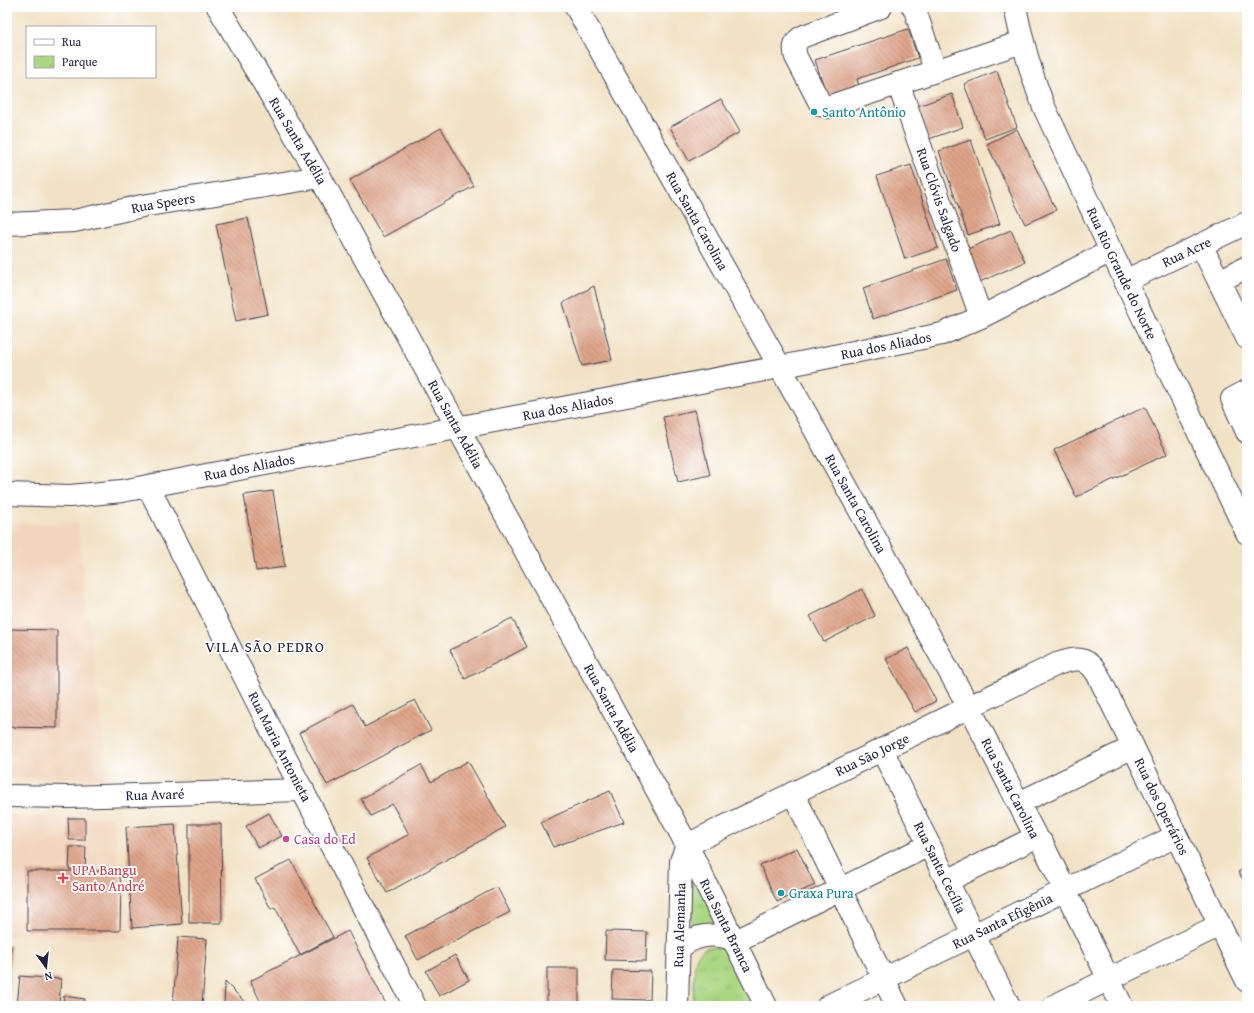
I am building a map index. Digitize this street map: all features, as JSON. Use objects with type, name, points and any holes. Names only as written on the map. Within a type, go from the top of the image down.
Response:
[{"type":"street","name":"Rua Santa Adélia","points":[[218,7],[320,177],[687,845]]},
{"type":"street","name":"Rua Santa Carolina","points":[[576,7],[780,367],[969,707],[1036,837],[1042,843],[1122,1006]]},
{"type":"street","points":[[881,7],[799,38],[796,42],[795,51],[818,101],[824,107],[828,107],[1022,42]]},
{"type":"street","points":[[912,7],[915,10],[936,70]]},
{"type":"street","name":"Rua Rio Grande do Norte","points":[[1015,7],[1022,42],[1044,107],[1125,281],[1247,533]]},
{"type":"street","name":"Rua Clóvis Salgado","points":[[898,83],[981,317]]},
{"type":"street","name":"Rua Speers","points":[[7,224],[74,221],[142,206],[320,177]]},
{"type":"street","name":"Rua Acre","points":[[1125,281],[1247,223]]},
{"type":"street","points":[[1201,245],[1247,338]]},
{"type":"street","name":"Rua dos Aliados","points":[[7,494],[70,496],[122,491],[780,367],[942,334],[981,317],[1111,251]]},
{"type":"street","points":[[1218,281],[1247,267]]},
{"type":"street","points":[[1247,391],[1232,399],[1247,432]]},
{"type":"street","name":"Rua Maria Antonieta","points":[[148,486],[285,757],[415,1006]]},
{"type":"street","name":"Rua dos Operários","points":[[1057,664],[1069,660],[1080,659],[1092,665],[1098,675],[1247,981]]},
{"type":"street","name":"Rua São Jorge","points":[[687,845],[1057,664]]},
{"type":"street","points":[[1019,803],[1133,747]]},
{"type":"street","name":"Rua Santa Cecília","points":[[882,750],[1010,1006]]},
{"type":"street","name":"Rua Avaré","points":[[7,796],[68,797],[303,790]]},
{"type":"street","points":[[793,793],[897,1006]]},
{"type":"street","name":"Rua Santa Efigênia","points":[[828,1006],[1176,836]]},
{"type":"street","points":[[948,881],[1036,837]]},
{"type":"street","name":"Rua Santa Branca","points":[[687,845],[766,1006]]},
{"type":"street","name":"Rua Alemanha","points":[[677,1006],[681,861],[687,845]]},
{"type":"street","points":[[679,948],[687,941],[699,936],[724,936],[734,940],[929,845]]},
{"type":"street","points":[[1054,1006],[1220,925]]},
{"type":"shaded area","points":[[77,522],[108,780],[7,777],[7,523],[43,524]]},
{"type":"shaded area","name":"UPA Bangu Santo André","points":[[7,816],[112,818],[129,939],[7,936]]},
{"type":"green space","points":[[690,868],[722,929],[692,934]]},
{"type":"green space","points":[[708,947],[723,949],[732,954],[755,1006],[693,1006],[695,962],[703,949]]},
{"type":"building","points":[[908,29],[918,58],[857,79],[859,86],[827,96],[815,60]]},
{"type":"building","points":[[997,71],[1017,127],[985,139],[964,84]]},
{"type":"building","points":[[952,94],[963,127],[923,141],[912,108]]},
{"type":"building","points":[[721,99],[740,132],[689,161],[670,127]]},
{"type":"building","points":[[441,128],[474,186],[383,237],[350,180]]},
{"type":"building","points":[[1017,129],[1056,210],[1025,224],[987,144]]},
{"type":"building","points":[[971,140],[1000,224],[968,235],[939,151]]},
{"type":"building","points":[[911,165],[938,248],[905,259],[877,176]]},
{"type":"building","points":[[248,218],[268,314],[236,321],[216,224]]},
{"type":"building","points":[[1011,230],[1025,262],[975,284],[961,252]]},
{"type":"building","points":[[946,259],[957,290],[873,319],[863,288]]},
{"type":"building","points":[[594,286],[612,360],[582,366],[563,303]]},
{"type":"building","points":[[1145,407],[1167,454],[1076,497],[1054,450]]},
{"type":"building","points":[[695,410],[710,475],[678,482],[663,417]]},
{"type":"building","points":[[273,491],[285,567],[256,571],[244,495]]},
{"type":"building","points":[[862,589],[875,616],[824,642],[810,616]]},
{"type":"building","points":[[512,618],[527,647],[465,679],[450,650]]},
{"type":"building","points":[[7,629],[57,630],[57,728],[7,727]]},
{"type":"building","points":[[908,648],[936,701],[915,712],[886,659]]},
{"type":"building","points":[[415,700],[431,730],[327,785],[299,733],[353,704],[365,727]]},
{"type":"building","points":[[468,761],[505,827],[387,893],[367,858],[409,834],[392,804],[371,816],[361,799],[421,765],[431,782]]},
{"type":"building","points":[[610,791],[624,822],[553,847],[541,822]]},
{"type":"building","points":[[269,813],[282,836],[258,848],[246,826]]},
{"type":"building","points":[[68,818],[85,818],[85,840],[69,840]]},
{"type":"building","points":[[175,824],[182,924],[132,928],[126,827]]},
{"type":"building","points":[[189,824],[221,824],[222,923],[189,923]]},
{"type":"building","points":[[70,847],[86,847],[85,869],[69,869]]},
{"type":"building","points":[[797,848],[815,885],[777,902],[760,865]]},
{"type":"building","points":[[291,860],[333,937],[300,955],[275,907],[271,909],[255,879]]},
{"type":"building","points":[[1247,867],[1247,885],[1238,872]]},
{"type":"building","points":[[27,871],[119,871],[121,884],[120,931],[27,931]]},
{"type":"building","points":[[497,887],[510,912],[418,960],[405,936]]},
{"type":"building","points":[[348,931],[386,1004],[382,1006],[263,1006],[250,981]]},
{"type":"building","points":[[606,931],[647,932],[646,961],[605,960]]},
{"type":"building","points":[[178,937],[207,939],[202,1006],[173,1006]]},
{"type":"building","points":[[7,945],[11,946],[8,1006],[7,1006]]},
{"type":"building","points":[[455,955],[469,980],[439,996],[426,971]]},
{"type":"building","points":[[547,968],[579,968],[579,1006],[547,1006]]},
{"type":"building","points":[[613,970],[651,971],[650,1000],[612,999]]},
{"type":"building","points":[[20,976],[61,979],[59,1006],[17,1006]]},
{"type":"building","points":[[225,982],[249,1006],[224,1006]]},
{"type":"building","points":[[64,996],[85,999],[84,1006],[62,1006]]},
{"type":"building","points":[[165,1003],[165,1006],[148,1006],[148,1004]]},
{"type":"place","name":"Santo Antônio","points":[[814,112]]},
{"type":"place","name":"Casa do Ed","points":[[286,839]]},
{"type":"place","name":"UPA Bangu Santo André","points":[[63,878]]},
{"type":"place","name":"Graxa Pura","points":[[781,893]]},
{"type":"district","name":"VILA SÃO PEDRO","points":[[265,646]]}]
